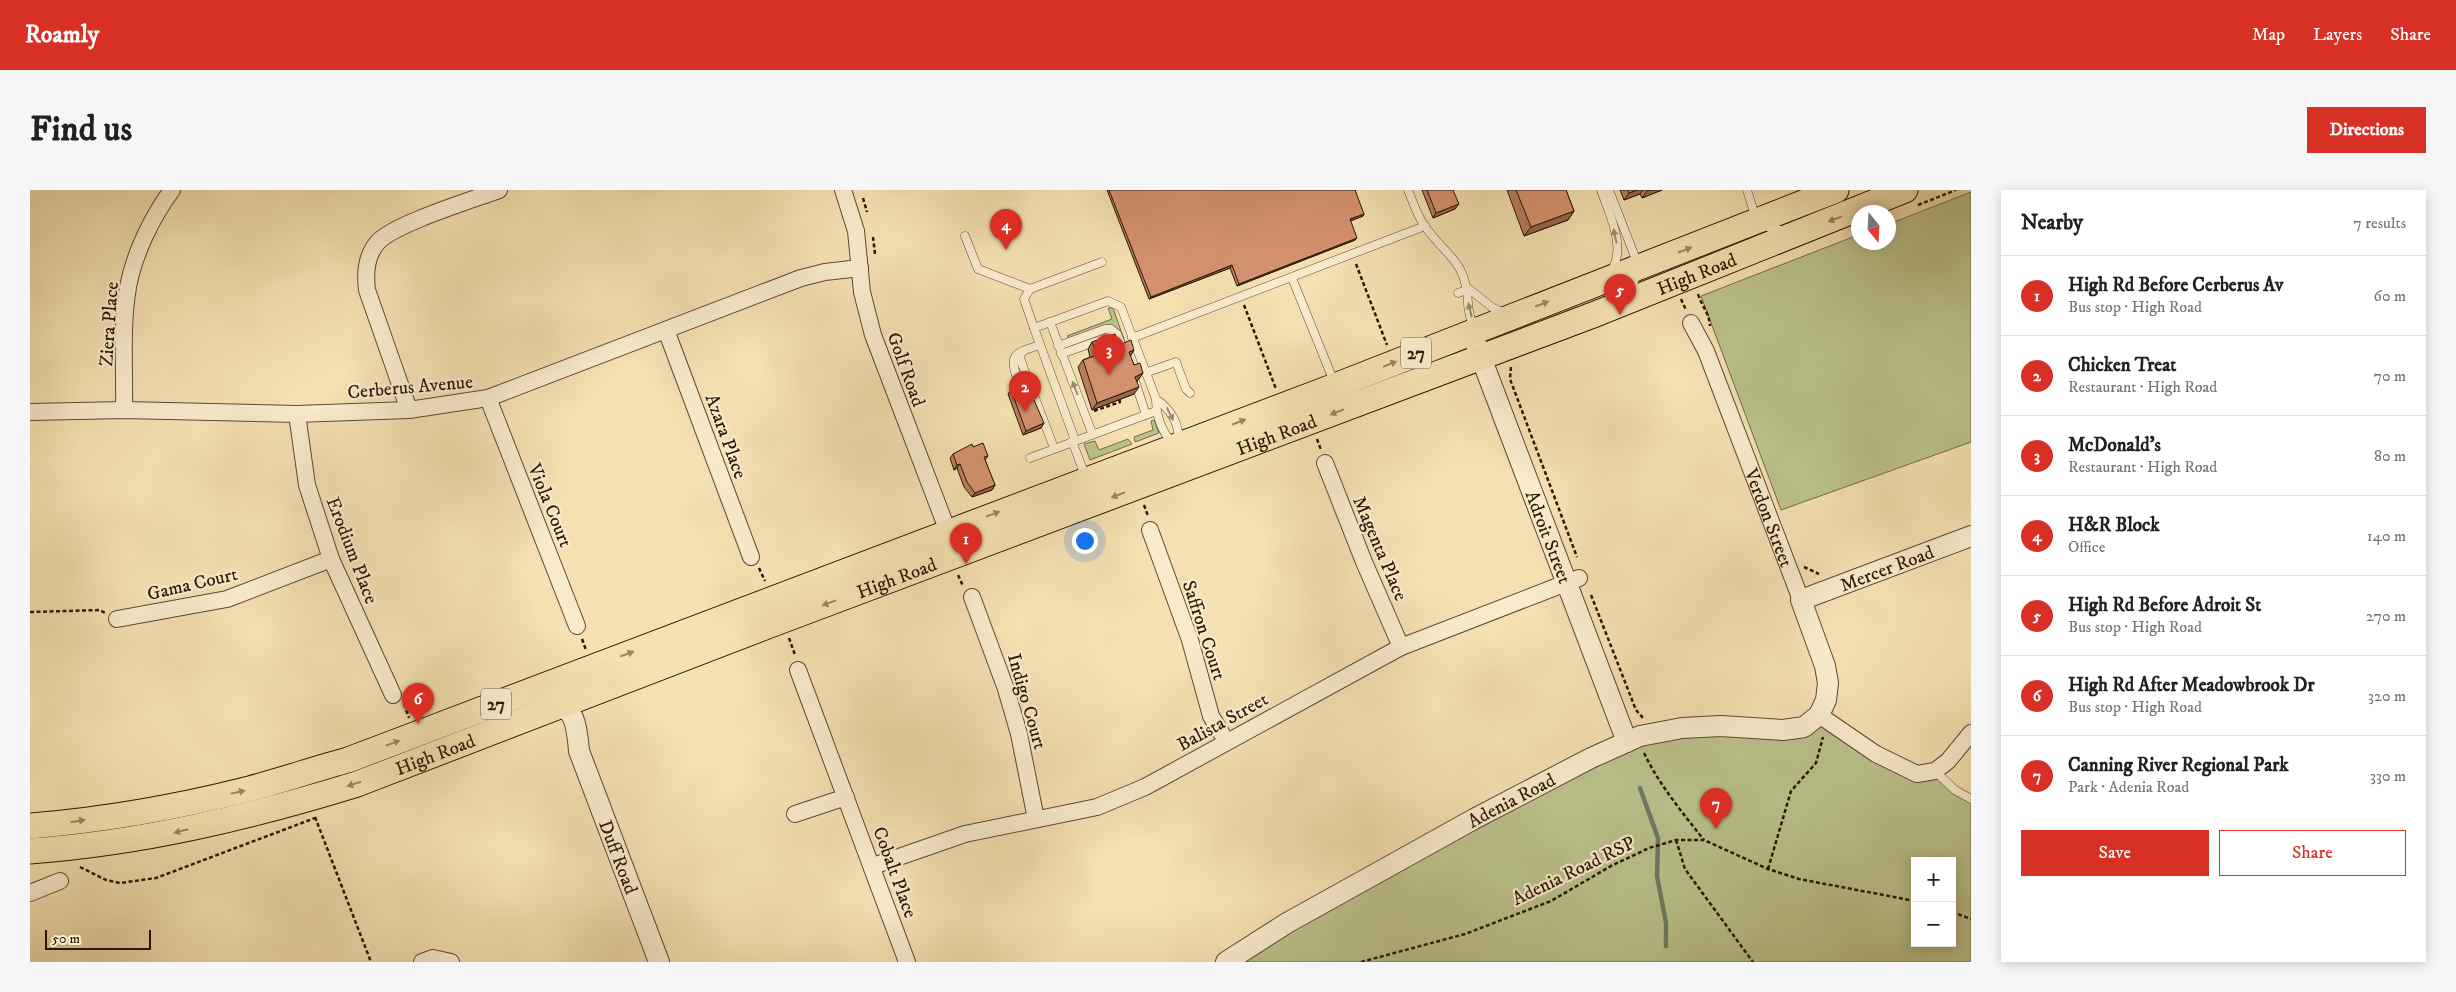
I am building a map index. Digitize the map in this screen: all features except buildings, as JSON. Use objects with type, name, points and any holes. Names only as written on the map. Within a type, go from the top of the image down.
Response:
[{"type":"main road","name":"High Road","points":[[30,826],[61,824],[172,807],[250,789],[348,760],[948,531],[1087,480],[1179,452],[1335,386],[1514,314],[1836,190]]},
{"type":"main road","name":"High Road","points":[[30,851],[171,834],[308,799],[403,767],[957,555],[1154,477],[1262,441],[1495,358],[1625,302],[1806,230],[1909,198]]},
{"type":"street","name":"Ziera Place","points":[[124,410],[128,288],[137,256],[164,200],[172,190]]},
{"type":"street","points":[[409,410],[366,290],[365,275],[369,258],[377,243],[392,231],[499,190]]},
{"type":"street","name":"Golf Road","points":[[843,190],[856,232],[862,292],[872,334],[957,555]]},
{"type":"street","name":"Cerberus Avenue","points":[[30,412],[124,410],[297,414],[409,410],[488,398],[801,278],[825,272],[860,268]]},
{"type":"street","name":"Verdon Street","points":[[1691,323],[1706,351],[1825,666],[1828,683],[1826,700],[1819,716]]},
{"type":"street","name":"Adroit Street","points":[[1477,329],[1495,358],[1636,743]]},
{"type":"street","name":"Azara Place","points":[[666,330],[751,557]]},
{"type":"street","name":"Viola Court","points":[[488,398],[577,626]]},
{"type":"street","name":"Erodium Place","points":[[297,414],[308,485],[331,559],[393,695]]},
{"type":"street","name":"Magenta Place","points":[[1325,463],[1364,562],[1401,647]]},
{"type":"street","name":"Saffron Court","points":[[1150,530],[1190,640],[1211,716],[1226,741]]},
{"type":"street","name":"Mercer Road","points":[[1801,600],[1971,536]]},
{"type":"street","name":"Gama Court","points":[[117,619],[227,599],[331,559]]},
{"type":"street","name":"Balista Street","points":[[873,866],[965,834],[1097,807],[1145,787],[1401,647],[1574,573]]},
{"type":"street","name":"Indigo Court","points":[[972,597],[1006,689],[1020,734],[1036,819]]},
{"type":"street","points":[[508,700],[533,697],[552,700],[563,705],[595,666]]},
{"type":"street","name":"Cobalt Place","points":[[798,670],[873,866],[907,962]]},
{"type":"street","name":"Duff Road","points":[[563,705],[561,725],[579,751],[659,962]]},
{"type":"street","points":[[1819,716],[1876,754],[1918,774],[1935,771],[1948,761],[1971,733]]},
{"type":"street","name":"Adenia Road","points":[[1226,962],[1287,923],[1474,818],[1591,758],[1636,743],[1660,732],[1682,728],[1721,726],[1783,730],[1804,727],[1819,716]]},
{"type":"street","points":[[795,814],[846,796]]},
{"type":"street","points":[[30,893],[60,881]]},
{"type":"street","points":[[422,962],[433,958],[451,962]]},
{"type":"lane","points":[[1408,190],[1425,226],[1448,257],[1460,267],[1469,289],[1468,305],[1477,329]]},
{"type":"lane","points":[[1601,190],[1609,212],[1618,254],[1614,266],[1604,280]]},
{"type":"lane","points":[[1609,190],[1639,267],[1632,290],[1625,302]]},
{"type":"lane","points":[[1747,190],[1757,222]]},
{"type":"lane","name":"High Road","points":[[1757,222],[1772,229],[1806,230]]},
{"type":"lane","points":[[1132,338],[1425,226]]},
{"type":"lane","points":[[965,236],[978,269],[1030,289]]},
{"type":"lane","points":[[1087,480],[1024,299],[1030,289],[1102,262]]},
{"type":"lane","points":[[1292,278],[1335,386]]},
{"type":"lane","points":[[1458,294],[1469,289]]},
{"type":"lane","points":[[1469,289],[1498,311],[1514,314]]},
{"type":"lane","points":[[1034,328],[1108,301],[1121,307],[1156,399],[1156,411],[1167,438],[1179,452]]},
{"type":"lane","points":[[1050,322],[1092,433]]},
{"type":"lane","points":[[1058,346],[1105,329],[1111,329],[1117,334],[1123,348]]},
{"type":"lane","points":[[1061,354],[1117,334]]},
{"type":"lane","points":[[1018,381],[1012,364],[1012,358],[1023,351],[1040,345]]},
{"type":"lane","points":[[1023,351],[1020,356],[1021,361],[1054,448]]},
{"type":"lane","points":[[1146,415],[1136,383],[1176,362],[1186,389],[1190,393]]},
{"type":"lane","points":[[1156,399],[1169,408],[1179,433],[1179,452]]},
{"type":"lane","points":[[1030,458],[1092,433],[1156,411]]},
{"type":"lane","points":[[1208,450],[1262,441]]},
{"type":"lane","points":[[1935,771],[1955,790],[1971,799]]},
{"type":"path","points":[[860,190],[868,213]]},
{"type":"path","points":[[1909,198],[1956,190]]},
{"type":"path","points":[[872,228],[874,257]]},
{"type":"path","points":[[1352,255],[1388,348]]},
{"type":"path","points":[[1241,297],[1277,390]]},
{"type":"path","points":[[1495,358],[1509,371],[1574,573]]},
{"type":"path","points":[[1591,594],[1636,710],[1645,720],[1656,721],[1660,732]]},
{"type":"path","points":[[30,612],[100,610],[117,619]]},
{"type":"path","points":[[789,638],[798,670]]},
{"type":"path","points":[[1636,743],[1659,781],[1704,840]]},
{"type":"path","points":[[308,799],[371,962]]},
{"type":"path","points":[[1676,840],[1685,869],[1753,962]]},
{"type":"path","name":"Adenia Road RSP","points":[[1361,962],[1464,934],[1551,901],[1611,866],[1649,848],[1676,840],[1704,840],[1768,869],[1798,879],[1911,900]]},
{"type":"path","points":[[1956,914],[1971,920]]},
{"type":"green space","points":[[1971,192],[1971,442],[1781,510],[1701,296],[1851,238],[1851,250],[1896,250],[1896,221]]},
{"type":"green space","points":[[1108,308],[1113,308],[1132,362],[1118,330],[1109,325],[1070,338],[1067,336],[1112,319]]},
{"type":"green space","points":[[1154,420],[1159,433],[1135,442],[1134,437],[1153,430],[1151,421]]},
{"type":"green space","points":[[1128,439],[1132,444],[1090,460],[1084,444],[1095,441],[1099,450]]},
{"type":"green space","points":[[1827,722],[1921,774],[1943,777],[1971,798],[1971,962],[1227,962],[1613,746],[1667,730]]},
{"type":"waterway","points":[[1640,788],[1658,838],[1657,876],[1666,923],[1666,946]]},
{"type":"place","name":"H&R Block","points":[[1006,250]]},
{"type":"place","name":"High Rd Before Adroit St","points":[[1620,315]]},
{"type":"place","name":"McDonald's","points":[[1109,375]]},
{"type":"place","name":"Chicken Treat","points":[[1025,412]]},
{"type":"place","name":"High Rd Before Cerberus Av","points":[[966,564]]},
{"type":"place","name":"High Rd After Meadowbrook Dr","points":[[418,724]]},
{"type":"place","name":"Canning River Regional Park","points":[[1716,829]]}]
